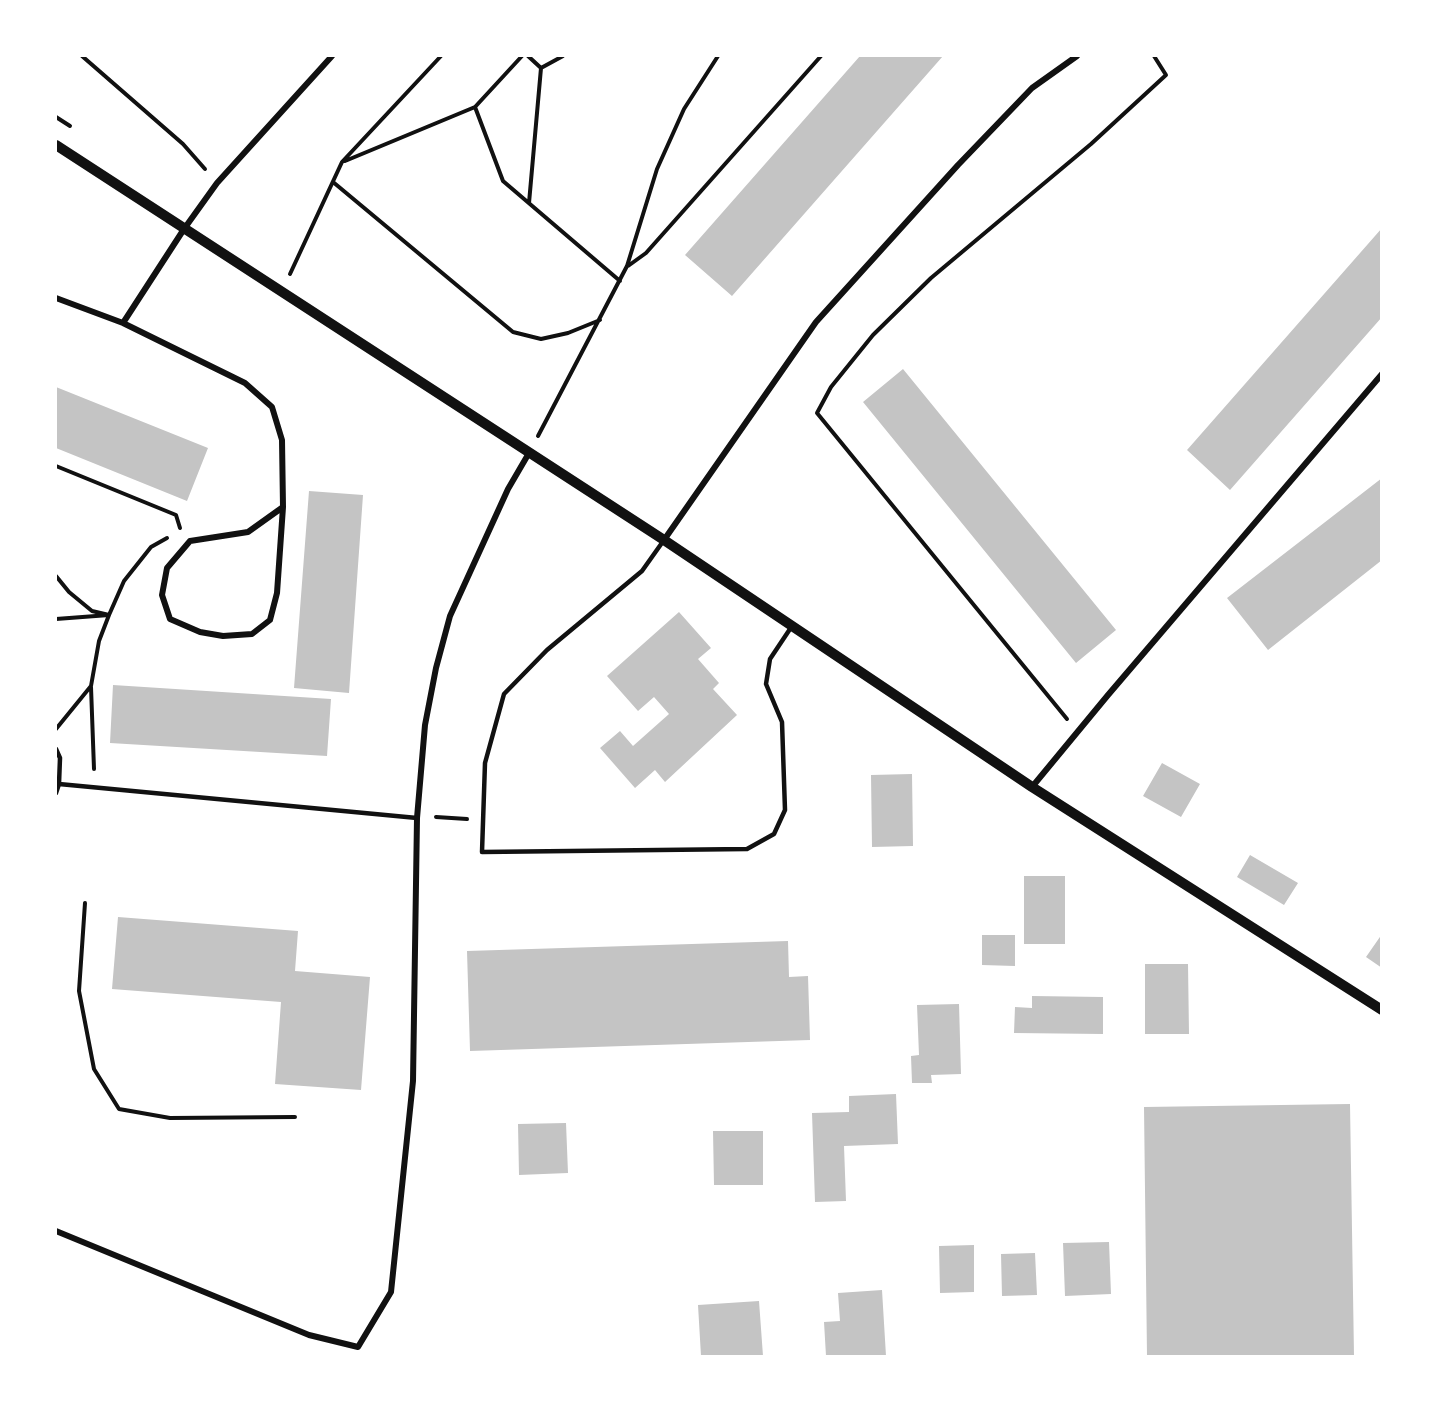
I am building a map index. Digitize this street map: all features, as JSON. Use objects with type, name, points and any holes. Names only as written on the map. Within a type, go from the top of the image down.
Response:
[{"type":"street","points":[[123,323],[184,229],[218,183],[332,56]]},
{"type":"street","points":[[664,540],[816,322],[958,165],[1032,88],[1077,56]]},
{"type":"street","points":[[56,145],[664,540],[1032,787],[1382,1010]]},
{"type":"street","points":[[56,298],[123,323],[245,383],[272,407],[282,440],[282,507],[278,593],[270,620],[252,634],[223,636],[200,632],[170,619],[162,595],[167,568],[190,542],[248,532],[282,507]]},
{"type":"street","points":[[1032,787],[1077,731],[1382,374]]},
{"type":"street","points":[[56,1231],[309,1335],[358,1347],[391,1292],[413,1081],[417,818],[425,725],[436,668],[450,616],[508,489],[529,453]]},
{"type":"lane","points":[[664,540],[642,572],[547,650],[504,694],[485,763],[482,852],[747,849],[774,834],[785,810],[783,730],[775,701],[766,684],[770,659],[793,625]]},
{"type":"lane","points":[[56,749],[60,758],[60,784],[56,793]]},
{"type":"lane","points":[[60,784],[417,818]]},
{"type":"path","points":[[82,56],[183,144],[218,183]]},
{"type":"path","points":[[282,292],[342,162],[441,56]]},
{"type":"path","points":[[342,162],[475,107],[522,56]]},
{"type":"path","points":[[528,56],[541,68]]},
{"type":"path","points":[[541,68],[563,56]]},
{"type":"path","points":[[529,453],[620,281],[627,266],[657,169],[684,109],[718,56]]},
{"type":"path","points":[[627,266],[646,253],[821,56]]},
{"type":"path","points":[[1077,731],[817,413],[831,387],[873,336],[931,278],[1091,144],[1166,75],[1154,56]]},
{"type":"path","points":[[529,203],[541,68]]},
{"type":"path","points":[[475,107],[503,181],[620,281]]},
{"type":"path","points":[[333,182],[513,332],[541,339],[568,333],[600,320]]},
{"type":"path","points":[[56,466],[176,515],[180,529],[190,542]]},
{"type":"path","points":[[95,788],[91,686],[99,641],[124,581],[151,547],[170,535]]},
{"type":"path","points":[[56,576],[69,592],[92,611],[109,615]]},
{"type":"path","points":[[56,619],[109,615]]},
{"type":"path","points":[[56,729],[91,686]]},
{"type":"path","points":[[417,818],[450,817],[483,820]]},
{"type":"path","points":[[85,903],[79,991],[94,1069],[119,1109],[170,1118],[295,1117]]},
{"type":"building","points":[[860,56],[943,56],[732,296],[685,255]]},
{"type":"building","points":[[1382,228],[1382,317],[1230,490],[1187,450]]},
{"type":"building","points":[[903,369],[1116,630],[1076,663],[863,402]]},
{"type":"building","points":[[56,387],[208,448],[187,501],[56,448]]},
{"type":"building","points":[[1382,478],[1382,560],[1268,650],[1227,598]]},
{"type":"building","points":[[309,491],[363,495],[349,693],[294,688]]},
{"type":"building","points":[[679,612],[711,648],[698,659],[719,683],[713,689],[737,715],[665,782],[655,770],[635,788],[600,748],[620,731],[633,746],[669,714],[654,697],[638,711],[607,676]]},
{"type":"building","points":[[113,685],[331,699],[327,756],[110,743]]},
{"type":"building","points":[[1162,763],[1200,784],[1181,817],[1143,796]]},
{"type":"building","points":[[912,774],[913,846],[872,847],[871,775]]},
{"type":"building","points":[[1250,855],[1298,883],[1284,905],[1237,877]]},
{"type":"building","points":[[1024,876],[1065,876],[1065,944],[1024,944]]},
{"type":"building","points":[[118,917],[298,931],[295,971],[370,977],[361,1090],[275,1084],[281,1002],[112,989]]},
{"type":"building","points":[[1382,934],[1382,968],[1366,957]]},
{"type":"building","points":[[982,935],[1015,935],[1015,966],[982,965]]},
{"type":"building","points":[[788,941],[789,977],[808,976],[810,1040],[470,1051],[467,951]]},
{"type":"building","points":[[1145,964],[1188,964],[1189,1034],[1145,1034]]},
{"type":"building","points":[[1032,996],[1103,997],[1103,1034],[1014,1033],[1015,1007],[1032,1008]]},
{"type":"building","points":[[959,1004],[961,1074],[931,1075],[932,1083],[912,1083],[911,1056],[919,1055],[917,1005]]},
{"type":"building","points":[[896,1094],[898,1144],[844,1146],[846,1201],[815,1202],[812,1113],[849,1112],[849,1096]]},
{"type":"building","points":[[1350,1104],[1354,1356],[1147,1356],[1144,1107]]},
{"type":"building","points":[[566,1123],[568,1173],[519,1175],[518,1124]]},
{"type":"building","points":[[713,1131],[763,1131],[763,1185],[714,1185]]},
{"type":"building","points":[[1109,1242],[1111,1294],[1065,1296],[1063,1243]]},
{"type":"building","points":[[974,1245],[974,1292],[940,1293],[939,1246]]},
{"type":"building","points":[[1035,1253],[1037,1295],[1002,1296],[1001,1254]]},
{"type":"building","points":[[882,1290],[886,1356],[826,1356],[824,1322],[840,1321],[838,1293]]},
{"type":"building","points":[[759,1301],[763,1356],[701,1356],[698,1305]]}]
